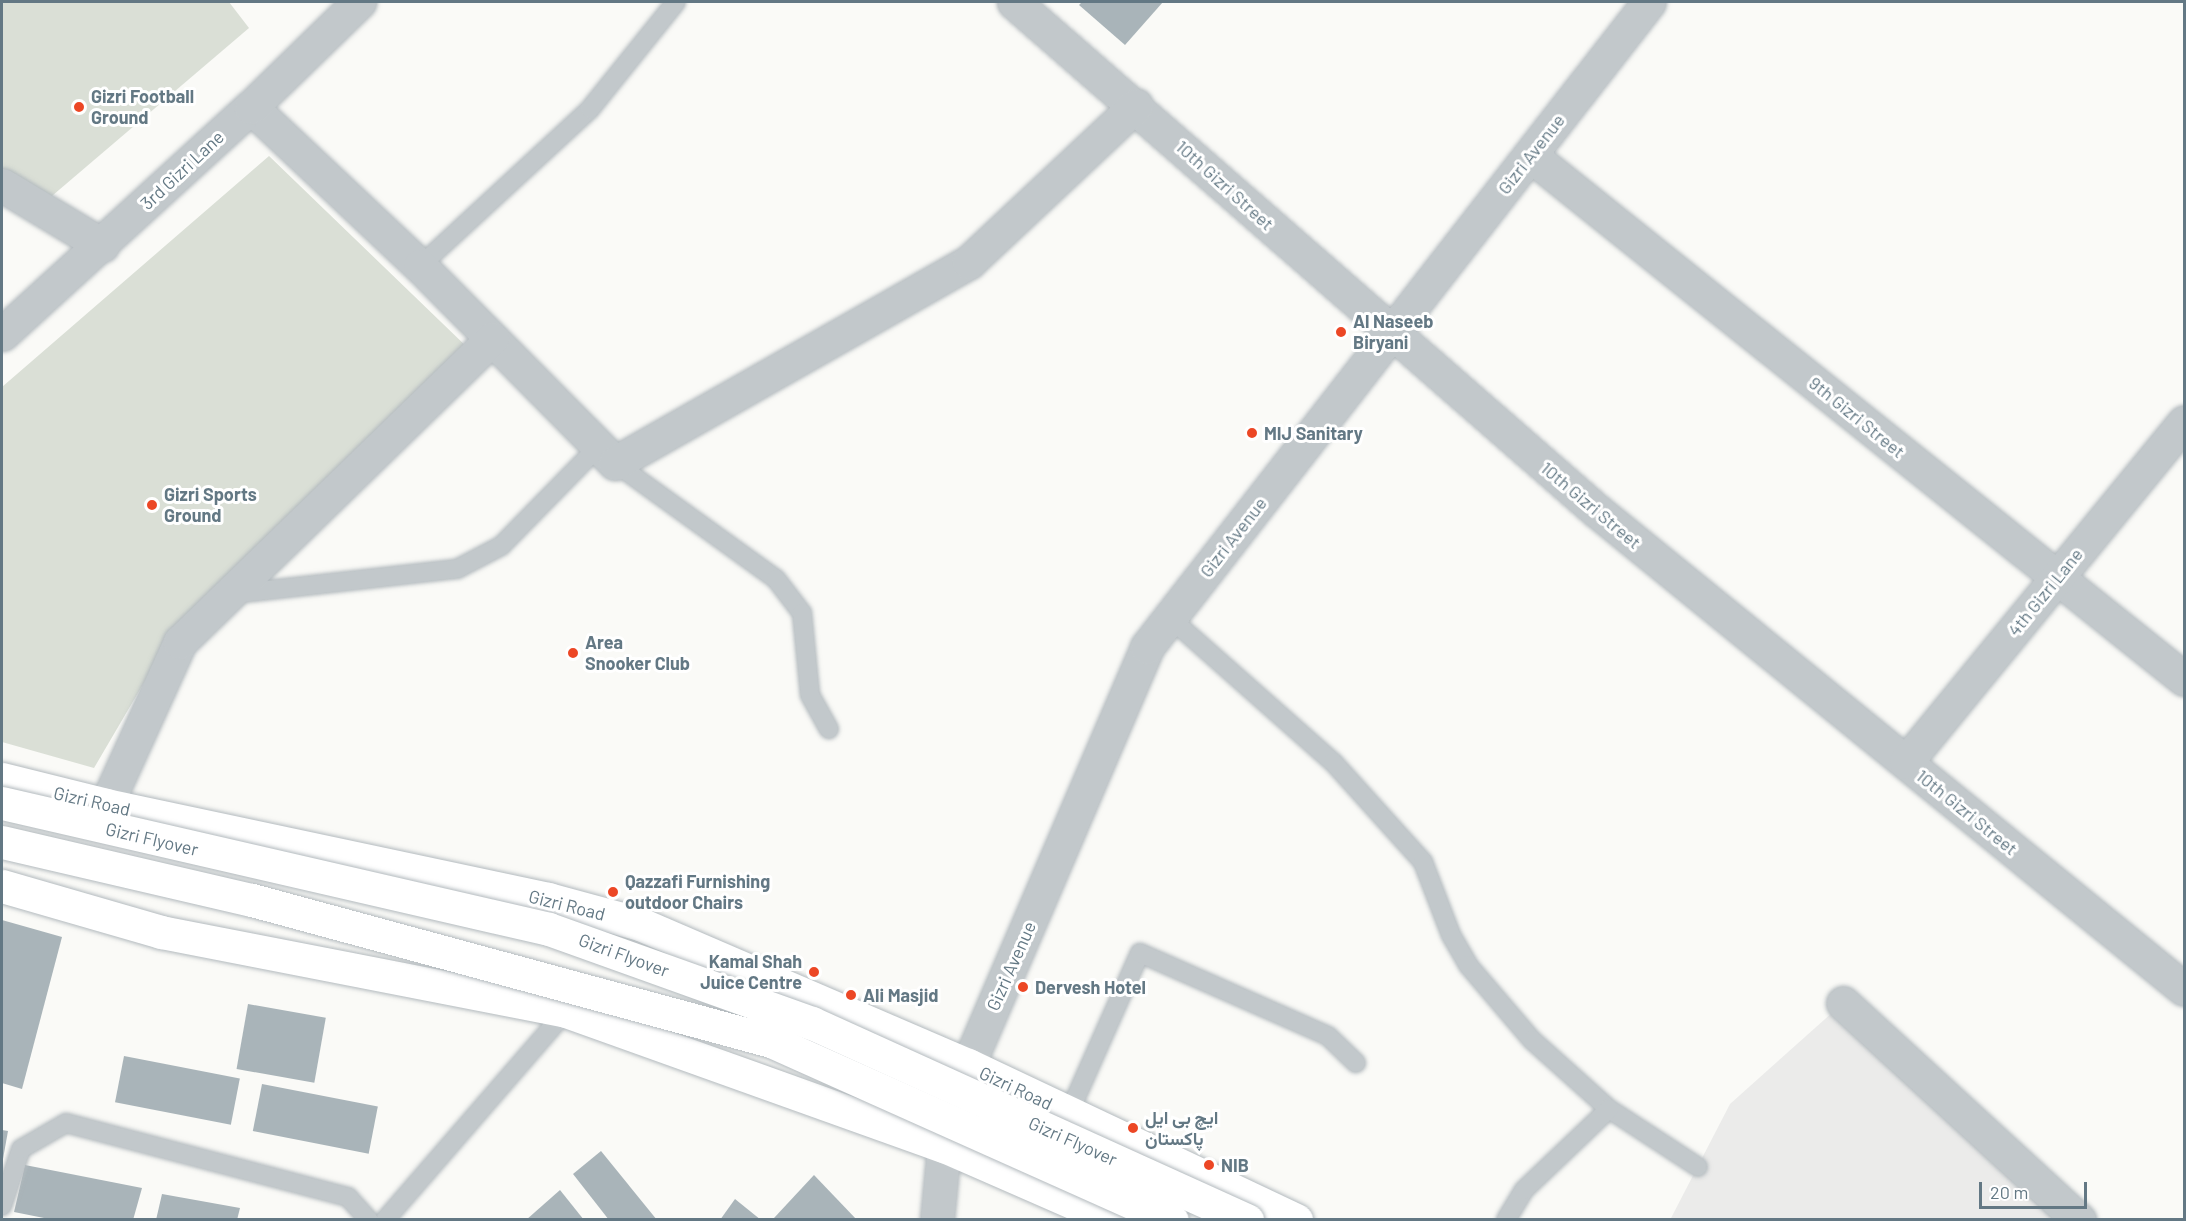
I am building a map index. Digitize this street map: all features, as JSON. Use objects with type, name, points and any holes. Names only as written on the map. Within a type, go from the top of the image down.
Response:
[{"type":"main road","name":"Gizri Road","points":[[2,779],[106,805],[548,899],[640,924],[968,1065],[1296,1220]]},
{"type":"main road","name":"Gizri Flyover","points":[[2,804],[549,928],[812,1023],[1247,1220]]},
{"type":"main road","name":"Gizri Flyover","points":[[2,842],[252,900],[771,1041],[1172,1220]]},
{"type":"main road","points":[[2,886],[160,932],[566,1011],[944,1146],[1113,1220]]},
{"type":"street","name":"3rd Gizri Lane","points":[[2,334],[251,107],[359,2]]},
{"type":"street","name":"10th Gizri Street","points":[[1014,2],[1136,105],[1391,332],[1596,510],[2184,989]]},
{"type":"street","name":"Gizri Avenue","points":[[937,1220],[944,1146],[968,1065],[1147,647],[1530,156],[1644,3]]},
{"type":"street","points":[[251,107],[420,266],[607,455],[969,262],[1136,105]]},
{"type":"street","name":"9th Gizri Street","points":[[1530,156],[2184,679]]},
{"type":"street","points":[[2,185],[102,245]]},
{"type":"street","points":[[106,805],[180,642],[492,339]]},
{"type":"street","name":"4th Gizri Lane","points":[[1906,762],[2184,422]]},
{"type":"street","points":[[1842,1003],[2079,1220]]},
{"type":"lane","points":[[420,266],[590,109],[676,2]]},
{"type":"lane","points":[[228,595],[457,569],[501,546],[607,455],[776,579],[802,614],[810,695],[829,729]]},
{"type":"lane","points":[[1170,618],[1333,762],[1423,862],[1451,935],[1468,965],[1532,1040],[1609,1109],[1698,1167]]},
{"type":"lane","points":[[1069,1113],[1140,953],[1328,1036],[1356,1063]]},
{"type":"lane","points":[[385,1220],[566,1011]]},
{"type":"lane","points":[[1506,1220],[1524,1190],[1609,1109]]},
{"type":"lane","points":[[2,1206],[21,1149],[66,1123],[348,1197],[369,1220]]},
{"type":"shaded area","name":"Gizri Football Ground","points":[[2,2],[229,2],[249,28],[39,207],[2,185]]},
{"type":"shaded area","name":"Gizri Sports Ground","points":[[269,156],[469,349],[179,623],[94,768],[2,742],[2,387]]},
{"type":"shaded area","points":[[1843,1003],[2079,1220],[1670,1220],[1730,1104]]},
{"type":"building","points":[[1082,2],[1163,2],[1125,45],[1079,5]]},
{"type":"building","points":[[2,920],[62,937],[22,1089],[2,1083]]},
{"type":"building","points":[[248,1004],[326,1018],[314,1083],[237,1069]]},
{"type":"building","points":[[124,1056],[240,1079],[231,1125],[115,1102]]},
{"type":"building","points":[[262,1084],[378,1107],[369,1154],[253,1131]]},
{"type":"building","points":[[2,1130],[8,1131],[3,1159],[2,1159]]},
{"type":"building","points":[[601,1151],[657,1220],[609,1220],[573,1174]]},
{"type":"building","points":[[25,1165],[142,1188],[133,1220],[54,1220],[14,1212]]},
{"type":"building","points":[[814,1175],[857,1220],[774,1218]]},
{"type":"building","points":[[560,1190],[584,1220],[526,1220]]},
{"type":"building","points":[[162,1194],[240,1208],[237,1220],[156,1220]]},
{"type":"building","points":[[735,1199],[761,1220],[720,1220]]},
{"type":"place","name":"Gizri Football Ground","points":[[79,107]]},
{"type":"place","name":"Al Naseeb Biryani","points":[[1341,332]]},
{"type":"place","name":"MIJ Sanitary","points":[[1252,433]]},
{"type":"place","name":"Gizri Sports Ground","points":[[152,505]]},
{"type":"place","name":"Area Snooker Club","points":[[573,653]]},
{"type":"place","name":"Qazzafi Furnishing outdoor Chairs","points":[[613,892]]},
{"type":"place","name":"Kamal Shah Juice Centre","points":[[814,972]]},
{"type":"place","name":"Dervesh Hotel","points":[[1023,987]]},
{"type":"place","name":"Ali Masjid","points":[[851,995]]},
{"type":"place","name":"ایچ بی ایل پاکستان","points":[[1133,1128]]},
{"type":"place","name":"NIB","points":[[1209,1165]]}]
